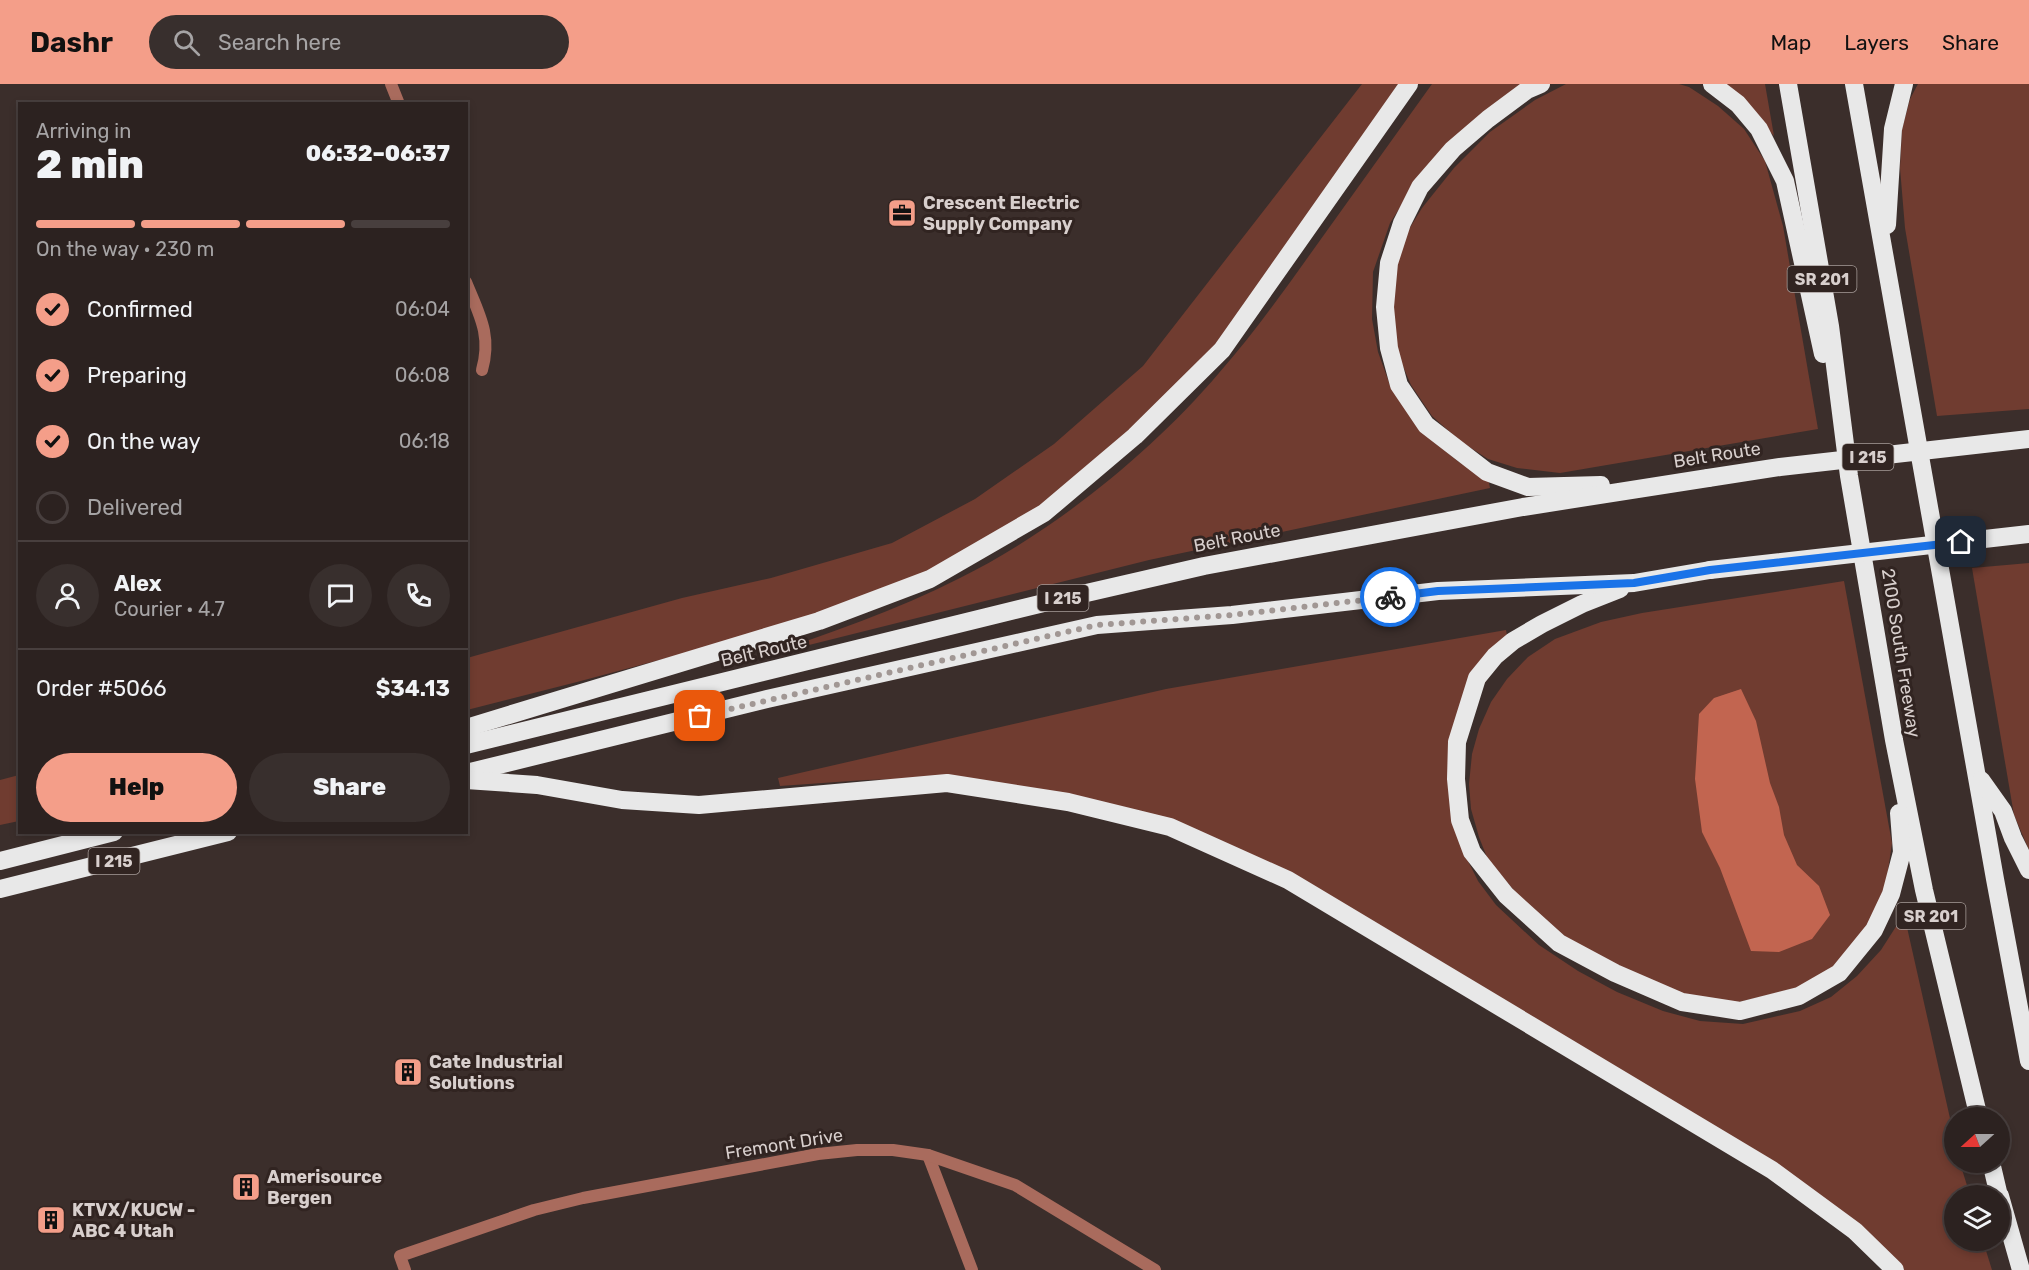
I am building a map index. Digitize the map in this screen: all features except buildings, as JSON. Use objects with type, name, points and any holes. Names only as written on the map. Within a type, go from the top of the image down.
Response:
[{"type":"highway","points":[[468,727],[819,621],[930,579],[1044,513],[1135,436],[1222,350],[1409,84]]},
{"type":"highway","points":[[1541,84],[1527,90],[1453,149],[1420,187],[1402,223],[1389,263],[1385,307],[1389,348],[1399,385],[1426,425],[1460,453],[1487,472],[1528,487],[1674,483]]},
{"type":"highway","points":[[1712,84],[1738,104],[1759,129],[1785,181],[1850,476]]},
{"type":"highway","name":"2100 South Freeway","points":[[1788,84],[1830,326],[1850,476],[1894,740],[1924,890],[1977,1107]]},
{"type":"highway","points":[[1854,84],[2029,1061]]},
{"type":"highway","points":[[1885,257],[1893,129],[1904,84]]},
{"type":"highway","name":"Belt Route","points":[[468,745],[1056,600],[1204,566],[1395,529],[1674,483],[1780,467],[2029,439]]},
{"type":"highway","name":"I 215","points":[[468,773],[767,699],[1097,625],[1232,615],[1438,591],[1634,583],[1710,570],[2029,534]]},
{"type":"highway","points":[[1634,583],[1582,604],[1542,624],[1513,641],[1495,656],[1477,678],[1457,742],[1456,779],[1460,820],[1472,852],[1506,895],[1559,943],[1615,973],[1682,1002],[1740,1011],[1799,996],[1839,973],[1874,930],[1891,894],[1902,852],[1894,740]]},
{"type":"highway","points":[[1977,775],[2003,811],[2029,870]]},
{"type":"highway","points":[[468,780],[537,785],[622,800],[699,805],[946,783],[1068,802],[1170,827],[1288,880],[1772,1170],[1855,1231],[1894,1270]]},
{"type":"highway","name":"I 215","points":[[0,861],[106,834]]},
{"type":"highway","name":"I 215","points":[[0,889],[220,834]]},
{"type":"highway","points":[[2010,1233],[2021,1270]]},
{"type":"street","points":[[391,84],[398,102]]},
{"type":"street","points":[[468,287],[485,330],[487,353],[482,370]]},
{"type":"street","name":"Fremont Drive","points":[[405,1270],[400,1257],[534,1210],[818,1154],[857,1150],[893,1150],[928,1155],[1015,1185],[1155,1270]]},
{"type":"street","points":[[928,1155],[972,1270]]},
{"type":"shaded area","points":[[1362,84],[1406,84],[1226,335],[1073,485],[959,559],[820,617],[468,710],[468,658],[682,598],[771,578],[892,543],[975,499],[1054,444],[1143,366]]},
{"type":"shaded area","points":[[1432,84],[1523,84],[1414,186],[1390,223],[1373,272],[1372,319],[1378,352],[1391,388],[1429,438],[1459,462],[1488,478],[1490,488],[1149,560],[761,657],[887,611],[960,578],[1030,538],[1065,514],[1132,461],[1192,403],[1246,341]]},
{"type":"shaded area","points":[[1566,84],[1679,84],[1689,87],[1718,106],[1744,129],[1765,161],[1783,226],[1818,429],[1560,473],[1517,468],[1488,459],[1460,441],[1432,416],[1411,385],[1399,357],[1392,329],[1396,263],[1406,234],[1422,208],[1454,168],[1490,132],[1535,100]]},
{"type":"shaded area","points":[[1717,84],[1765,84],[1774,136],[1746,106]]},
{"type":"shaded area","points":[[1918,84],[2029,84],[2029,409],[1937,416],[1905,228],[1900,168],[1902,129],[1910,99]]},
{"type":"shaded area","points":[[2029,563],[2029,850],[2014,815],[1972,568]]},
{"type":"shaded area","points":[[1844,581],[1892,843],[1884,898],[1868,929],[1834,969],[1812,984],[1723,1006],[1633,979],[1541,922],[1488,860],[1471,809],[1469,784],[1472,754],[1479,729],[1491,702],[1507,679],[1528,657],[1555,639],[1601,622],[1642,613]]},
{"type":"shaded area","points":[[1506,630],[1508,641],[1456,735],[1463,851],[1478,881],[1496,905],[1539,945],[1578,971],[1617,992],[1663,1011],[1700,1021],[1743,1024],[1800,1011],[1831,997],[1857,976],[1881,950],[1904,914],[1947,1107],[1944,1107],[1944,1173],[1963,1173],[1967,1185],[1944,1185],[1944,1251],[1986,1251],[1992,1270],[1898,1270],[1832,1211],[1228,849],[932,778],[780,786],[778,778],[1166,689]]},
{"type":"shaded area","points":[[1741,689],[1756,721],[1770,783],[1779,807],[1784,835],[1797,865],[1819,886],[1830,915],[1812,939],[1779,952],[1751,951],[1720,868],[1702,832],[1695,779],[1699,714],[1714,698]]},
{"type":"shaded area","points":[[18,775],[18,821],[0,825],[0,780]]},
{"type":"way so far","points":[[700,716],[1097,625],[1232,615],[1390,597]]},
{"type":"place","name":"Crescent Electric Supply Company","points":[[902,213]]},
{"type":"place","name":"Cate Industrial Solutions","points":[[408,1072]]},
{"type":"place","name":"Amerisource Bergen","points":[[246,1187]]},
{"type":"place","name":"KTVX/KUCW - ABC 4 Utah","points":[[51,1220]]},
{"type":"route","points":[[1390,597],[1438,591],[1634,583],[1710,570],[1961,542]]}]
